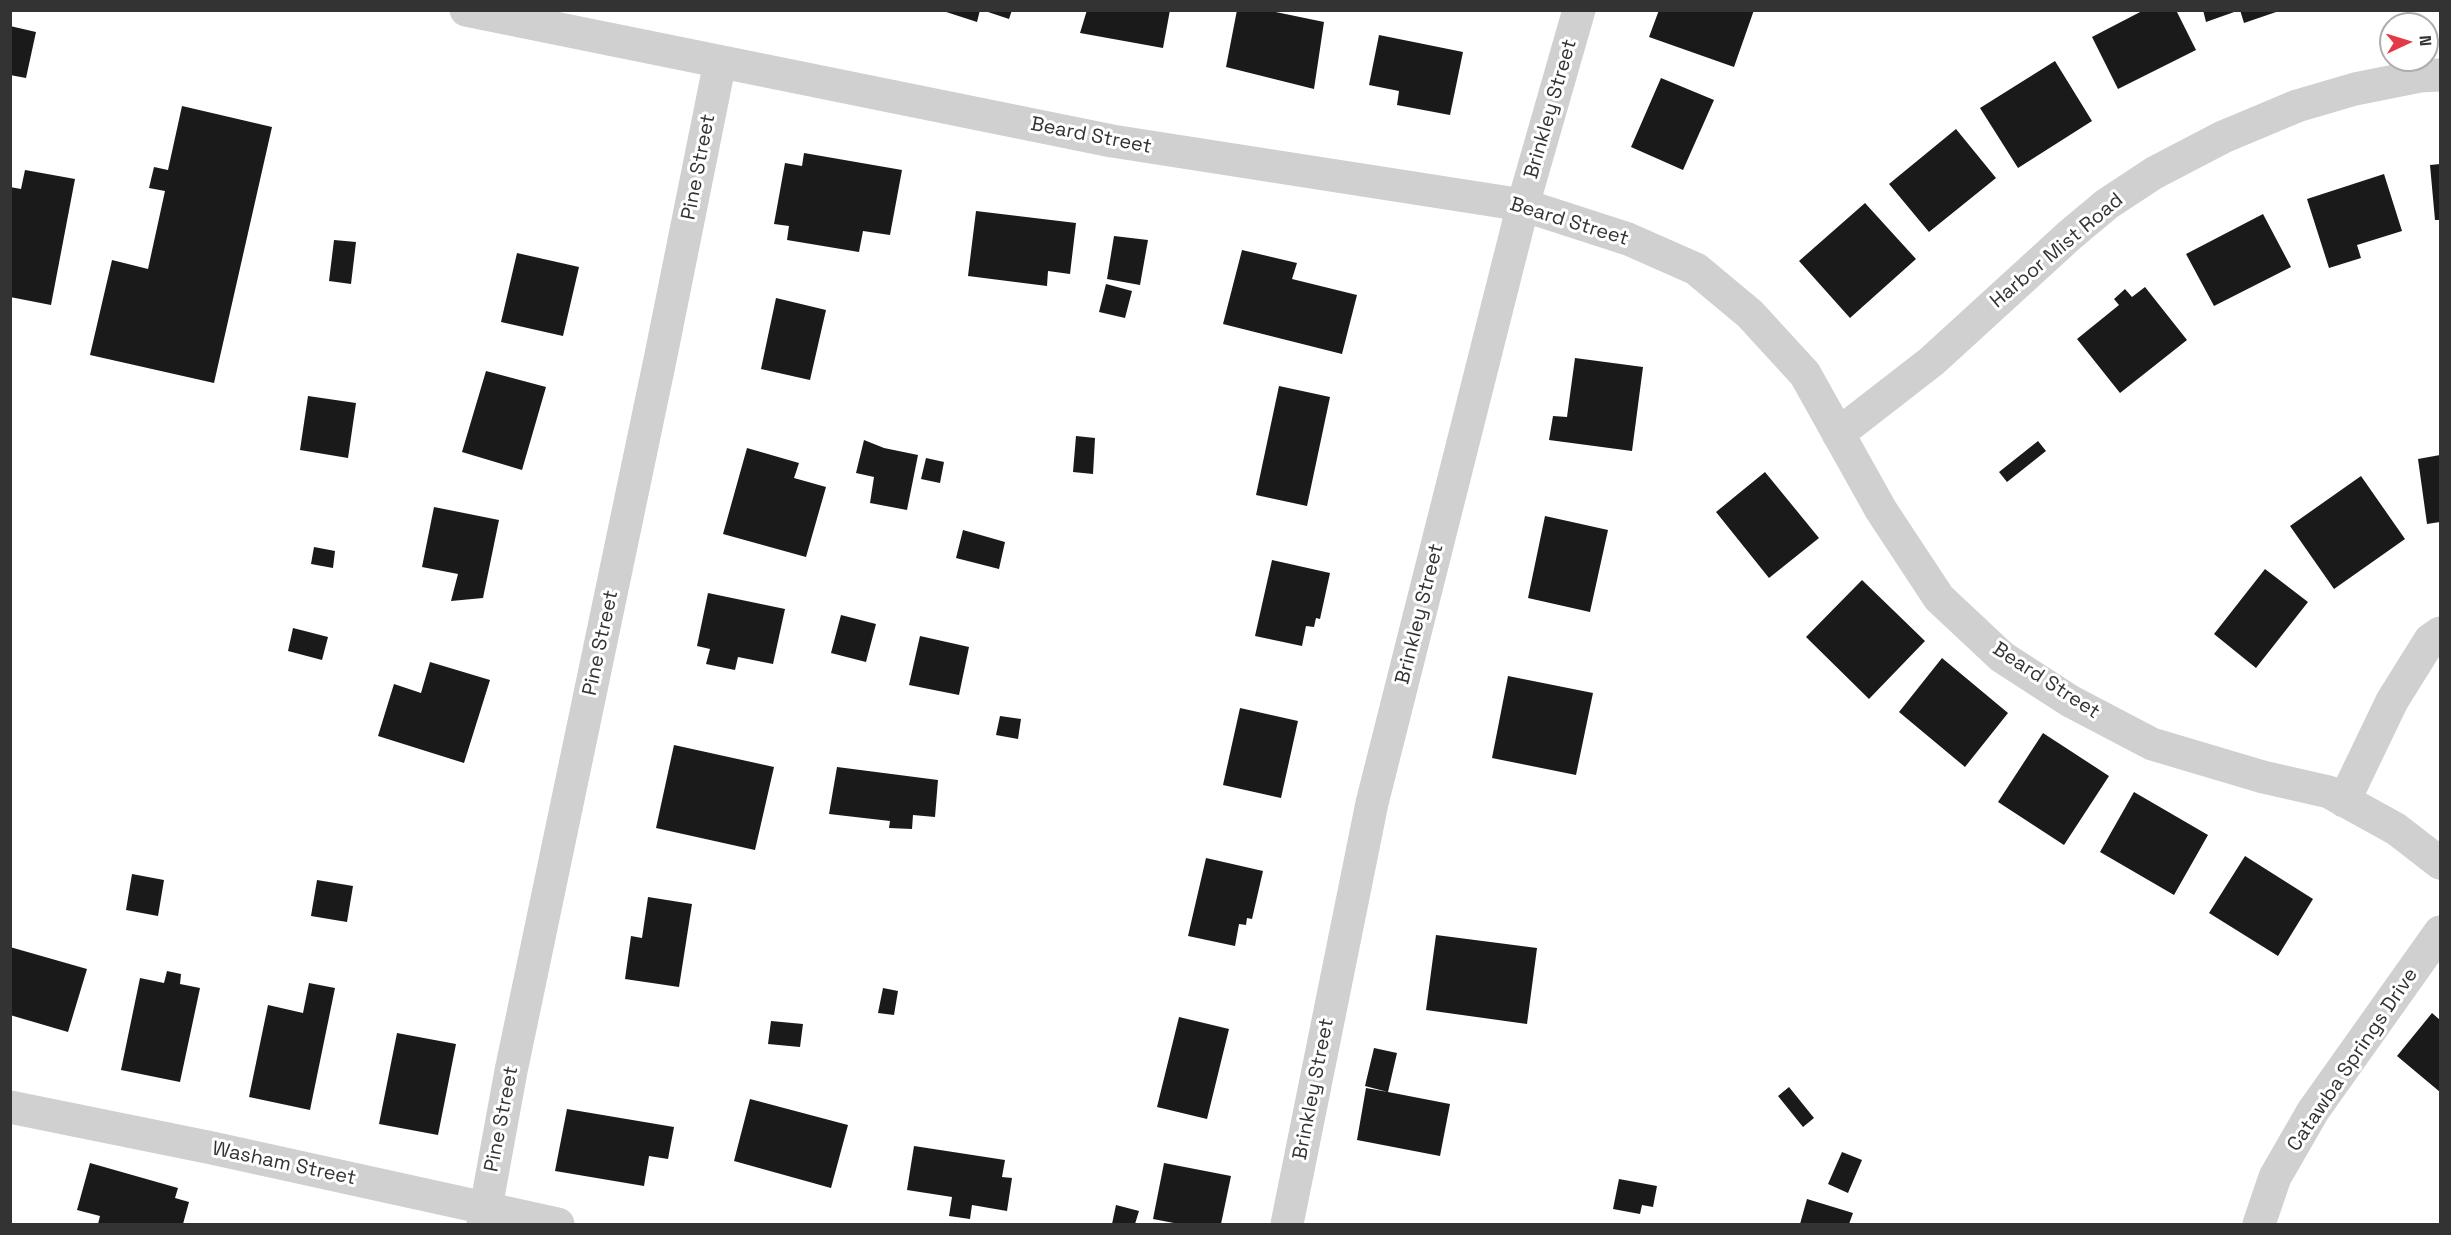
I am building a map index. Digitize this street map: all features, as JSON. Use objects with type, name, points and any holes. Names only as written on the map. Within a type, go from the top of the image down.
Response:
[{"type":"street","name":"Beard Street","points":[[466,10],[1112,141],[1523,205],[1629,239],[1695,269],[1750,314],[1805,374],[1881,510],[1940,598],[2002,657],[2070,701],[2152,744],[2263,777],[2329,792],[2396,829],[2440,863]]},
{"type":"street","name":"Brinkley Street","points":[[1287,1224],[1372,803],[1523,205],[1579,10]]},
{"type":"street","name":"Pine Street","points":[[484,1217],[511,1071],[720,62]]},
{"type":"street","name":"Harbor Mist Road","points":[[1838,434],[1932,361],[2107,204],[2154,173],[2223,137],[2297,106],[2355,89],[2420,76],[2440,75]]},
{"type":"street","points":[[2344,801],[2392,701],[2430,640],[2440,633]]},
{"type":"street","name":"Catawba Springs Drive","points":[[2259,1224],[2275,1177],[2313,1111],[2440,932]]},
{"type":"street","name":"Washam Street","points":[[10,1107],[224,1151],[484,1217],[558,1224]]},
{"type":"building","points":[[940,10],[980,10],[977,22]]},
{"type":"building","points":[[982,10],[1012,10],[1009,19]]},
{"type":"building","points":[[1087,10],[1170,10],[1163,48],[1080,33]]},
{"type":"building","points":[[1237,10],[1266,10],[1324,22],[1314,89],[1226,67]]},
{"type":"building","points":[[1659,10],[1754,10],[1734,67],[1649,37]]},
{"type":"building","points":[[2144,10],[2176,10],[2196,50],[2118,89],[2092,37]]},
{"type":"building","points":[[2203,10],[2237,10],[2237,11],[2206,22]]},
{"type":"building","points":[[2240,10],[2279,10],[2279,11],[2244,23]]},
{"type":"building","points":[[10,26],[36,32],[26,78],[10,75]]},
{"type":"building","points":[[1379,35],[1463,52],[1450,115],[1397,105],[1399,91],[1369,85]]},
{"type":"building","points":[[2055,61],[2092,121],[2018,168],[1980,108]]},
{"type":"building","points":[[1661,78],[1714,100],[1683,170],[1631,147]]},
{"type":"building","points":[[182,106],[272,127],[214,383],[90,355],[112,260],[148,269],[165,191],[149,188],[154,167],[168,170]]},
{"type":"building","points":[[1956,129],[1996,178],[1929,232],[1889,184]]},
{"type":"building","points":[[804,153],[902,170],[890,235],[863,231],[859,252],[787,240],[789,226],[774,224],[785,163],[802,166]]},
{"type":"building","points":[[2440,164],[2440,220],[2435,220],[2430,165]]},
{"type":"building","points":[[25,170],[75,179],[51,305],[10,297],[10,187],[21,189]]},
{"type":"building","points":[[2384,174],[2402,231],[2357,245],[2361,258],[2329,268],[2307,199]]},
{"type":"building","points":[[1865,203],[1916,259],[1850,318],[1799,261]]},
{"type":"building","points":[[976,211],[1076,223],[1070,274],[1048,271],[1047,286],[968,276]]},
{"type":"building","points":[[2263,214],[2291,267],[2214,306],[2186,254]]},
{"type":"building","points":[[1114,236],[1148,240],[1140,285],[1107,279]]},
{"type":"building","points":[[334,240],[356,242],[351,284],[329,281]]},
{"type":"building","points":[[1242,250],[1297,263],[1292,279],[1357,295],[1342,354],[1223,324]]},
{"type":"building","points":[[517,253],[579,267],[563,336],[501,322]]},
{"type":"building","points":[[1106,284],[1132,291],[1125,318],[1099,312]]},
{"type":"building","points":[[2145,287],[2187,340],[2120,393],[2077,339],[2119,305],[2114,299],[2125,289],[2132,297]]},
{"type":"building","points":[[776,298],[826,310],[810,380],[761,369]]},
{"type":"building","points":[[1575,358],[1643,367],[1632,451],[1549,440],[1553,416],[1567,417]]},
{"type":"building","points":[[486,371],[546,387],[522,470],[462,452]]},
{"type":"building","points":[[1279,386],[1330,397],[1307,506],[1256,495]]},
{"type":"building","points":[[308,396],[356,403],[348,458],[300,450]]},
{"type":"building","points":[[1076,436],[1095,438],[1093,474],[1073,472]]},
{"type":"building","points":[[864,440],[884,448],[918,455],[907,510],[870,503],[874,477],[856,473]]},
{"type":"building","points":[[2038,441],[2046,451],[2007,482],[1999,472]]},
{"type":"building","points":[[747,448],[799,463],[794,478],[826,487],[806,557],[723,534]]},
{"type":"building","points":[[2440,455],[2440,522],[2427,524],[2418,459]]},
{"type":"building","points":[[926,458],[944,462],[940,483],[921,479]]},
{"type":"building","points":[[1765,472],[1819,538],[1769,578],[1716,512]]},
{"type":"building","points":[[2361,476],[2405,539],[2334,589],[2290,526]]},
{"type":"building","points":[[434,507],[499,520],[483,598],[451,601],[458,574],[422,567]]},
{"type":"building","points":[[1545,516],[1608,530],[1590,612],[1528,598]]},
{"type":"building","points":[[963,530],[1005,542],[999,569],[956,558]]},
{"type":"building","points":[[314,547],[335,551],[333,568],[311,564]]},
{"type":"building","points":[[1272,560],[1330,573],[1320,619],[1316,618],[1314,627],[1306,626],[1302,646],[1255,636]]},
{"type":"building","points":[[2265,569],[2308,602],[2256,668],[2214,634]]},
{"type":"building","points":[[1862,580],[1925,641],[1869,699],[1806,637]]},
{"type":"building","points":[[708,593],[785,609],[773,664],[738,657],[735,670],[706,664],[710,649],[697,646]]},
{"type":"building","points":[[841,615],[876,624],[866,662],[831,653]]},
{"type":"building","points":[[293,628],[328,637],[322,660],[288,651]]},
{"type":"building","points":[[920,636],[969,647],[959,695],[909,685]]},
{"type":"building","points":[[1942,658],[2008,713],[1965,767],[1899,712]]},
{"type":"building","points":[[430,662],[490,680],[464,763],[378,736],[394,684],[421,693]]},
{"type":"building","points":[[1508,676],[1593,693],[1576,775],[1492,758]]},
{"type":"building","points":[[1240,708],[1298,721],[1281,798],[1223,785]]},
{"type":"building","points":[[1000,716],[1021,719],[1018,739],[996,735]]},
{"type":"building","points":[[2043,733],[2109,776],[2064,845],[1998,802]]},
{"type":"building","points":[[674,745],[774,767],[755,850],[656,828]]},
{"type":"building","points":[[837,767],[938,780],[935,817],[913,815],[912,829],[889,828],[890,821],[829,814]]},
{"type":"building","points":[[2134,792],[2208,835],[2174,895],[2100,852]]},
{"type":"building","points":[[2245,856],[2313,899],[2278,956],[2209,913]]},
{"type":"building","points":[[1206,858],[1263,871],[1252,919],[1247,918],[1246,925],[1239,924],[1235,946],[1188,936]]},
{"type":"building","points":[[132,874],[164,880],[158,916],[126,910]]},
{"type":"building","points":[[317,880],[353,886],[347,922],[311,916]]},
{"type":"building","points":[[648,897],[692,904],[679,987],[625,979],[631,936],[642,938]]},
{"type":"building","points":[[1436,935],[1537,948],[1527,1024],[1426,1010]]},
{"type":"building","points":[[10,947],[87,969],[68,1032],[10,1015]]},
{"type":"building","points":[[167,971],[181,974],[180,984],[200,988],[180,1082],[121,1070],[140,978],[164,983]]},
{"type":"building","points":[[309,983],[335,988],[310,1110],[249,1097],[268,1005],[303,1013]]},
{"type":"building","points":[[883,988],[898,991],[894,1015],[878,1013]]},
{"type":"building","points":[[2432,1013],[2440,1020],[2440,1092],[2397,1056]]},
{"type":"building","points":[[1179,1017],[1229,1029],[1207,1119],[1157,1107]]},
{"type":"building","points":[[771,1021],[803,1024],[800,1047],[768,1044]]},
{"type":"building","points":[[397,1033],[456,1044],[438,1135],[379,1124]]},
{"type":"building","points":[[1374,1048],[1397,1053],[1388,1092],[1365,1086]]},
{"type":"building","points":[[1789,1087],[1814,1118],[1803,1127],[1778,1096]]},
{"type":"building","points":[[1366,1088],[1450,1104],[1440,1156],[1357,1140]]},
{"type":"building","points":[[750,1099],[848,1125],[831,1188],[734,1161]]},
{"type":"building","points":[[567,1109],[674,1127],[668,1159],[649,1156],[644,1186],[555,1171]]},
{"type":"building","points":[[914,1146],[1005,1160],[1002,1177],[1012,1178],[1007,1211],[972,1205],[970,1219],[949,1216],[952,1197],[907,1190]]},
{"type":"building","points":[[1842,1152],[1862,1160],[1848,1193],[1828,1184]]},
{"type":"building","points":[[90,1163],[178,1188],[175,1198],[189,1202],[183,1224],[98,1224],[100,1216],[77,1210]]},
{"type":"building","points":[[1164,1163],[1231,1176],[1221,1224],[1179,1224],[1153,1219]]},
{"type":"building","points":[[1619,1179],[1657,1186],[1653,1207],[1642,1205],[1640,1214],[1613,1209]]},
{"type":"building","points":[[1807,1199],[1853,1213],[1849,1224],[1800,1224]]},
{"type":"building","points":[[1116,1205],[1139,1211],[1135,1224],[1112,1224]]}]
